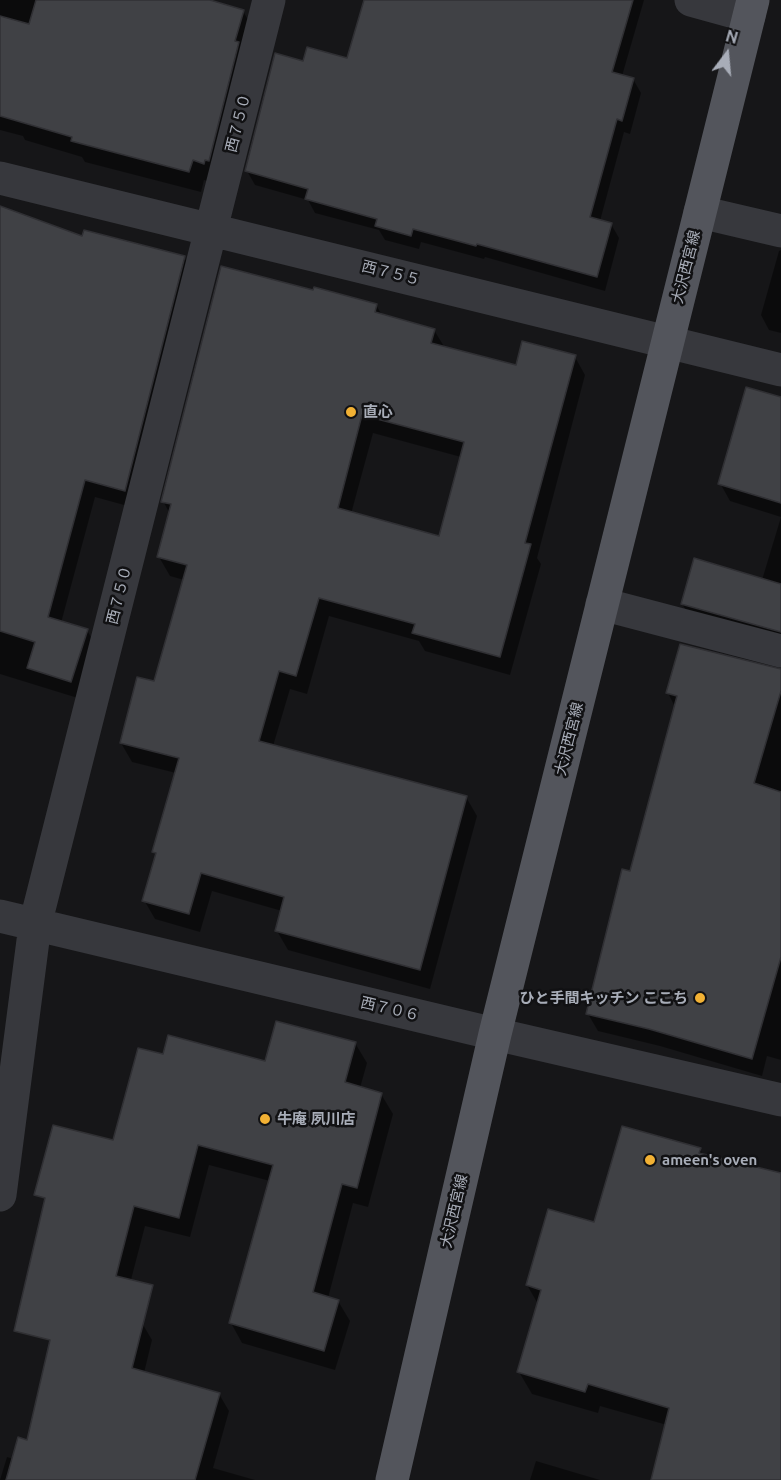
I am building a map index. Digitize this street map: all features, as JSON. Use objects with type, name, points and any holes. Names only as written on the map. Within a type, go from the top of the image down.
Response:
[{"type":"main road","name":"大沢西宮線","points":[[392,1480],[495,1034],[751,8]]},
{"type":"street","name":"西７５０","points":[[0,1195],[36,925],[269,0]]},
{"type":"street","points":[[691,0],[751,8]]},
{"type":"street","name":"西７５５","points":[[0,178],[781,370]]},
{"type":"street","points":[[700,212],[781,231]]},
{"type":"street","points":[[602,604],[781,651]]},
{"type":"street","name":"西７０６","points":[[0,916],[781,1100]]},
{"type":"building","points":[[36,0],[210,0],[244,10],[235,41],[239,42],[209,161],[205,160],[204,164],[193,160],[189,172],[71,141],[72,137],[0,116],[0,16],[29,24]]},
{"type":"building","points":[[364,0],[633,0],[612,72],[634,78],[622,121],[617,119],[590,217],[612,223],[597,277],[413,229],[411,236],[375,226],[377,219],[305,199],[308,189],[245,171],[275,53],[303,61],[307,47],[347,58]]},
{"type":"building","points":[[0,206],[82,236],[84,230],[185,256],[125,491],[85,480],[48,617],[88,629],[71,682],[27,668],[35,642],[0,631]]},
{"type":"building","points":[[221,266],[377,304],[375,312],[435,329],[431,343],[516,365],[522,341],[576,355],[525,543],[531,544],[500,657],[412,633],[415,624],[319,598],[296,676],[279,671],[259,741],[467,796],[420,970],[275,931],[284,897],[201,873],[189,914],[142,901],[156,853],[152,852],[179,758],[120,743],[137,677],[154,681],[187,565],[157,557],[171,504],[161,502]],"holes":[[[362,415],[464,442],[439,536],[338,508]]]},
{"type":"building","points":[[746,387],[781,397],[781,503],[718,484]]},
{"type":"building","points":[[694,558],[781,584],[781,632],[681,604]]},
{"type":"building","points":[[680,644],[781,669],[781,691],[754,783],[781,792],[781,957],[752,1059],[649,1029],[586,1014],[622,869],[630,871],[677,696],[666,693]]},
{"type":"building","points":[[276,1021],[356,1042],[345,1082],[382,1093],[357,1188],[342,1184],[313,1292],[339,1300],[324,1351],[229,1323],[273,1165],[198,1145],[179,1218],[134,1206],[116,1276],[153,1285],[132,1368],[220,1393],[195,1480],[6,1480],[18,1437],[27,1440],[50,1340],[14,1331],[45,1198],[34,1195],[53,1125],[113,1140],[138,1048],[163,1054],[168,1035],[265,1061]]},
{"type":"building","points":[[622,1126],[701,1148],[699,1153],[781,1173],[781,1480],[651,1480],[669,1408],[588,1384],[585,1392],[517,1372],[541,1290],[526,1285],[548,1209],[594,1222]]},
{"type":"place","name":"直心","points":[[351,412]]},
{"type":"place","name":"ひと手間キッチン ここち","points":[[700,998]]},
{"type":"place","name":"牛庵 夙川店","points":[[265,1119]]},
{"type":"place","name":"ameen's oven","points":[[650,1160]]}]
